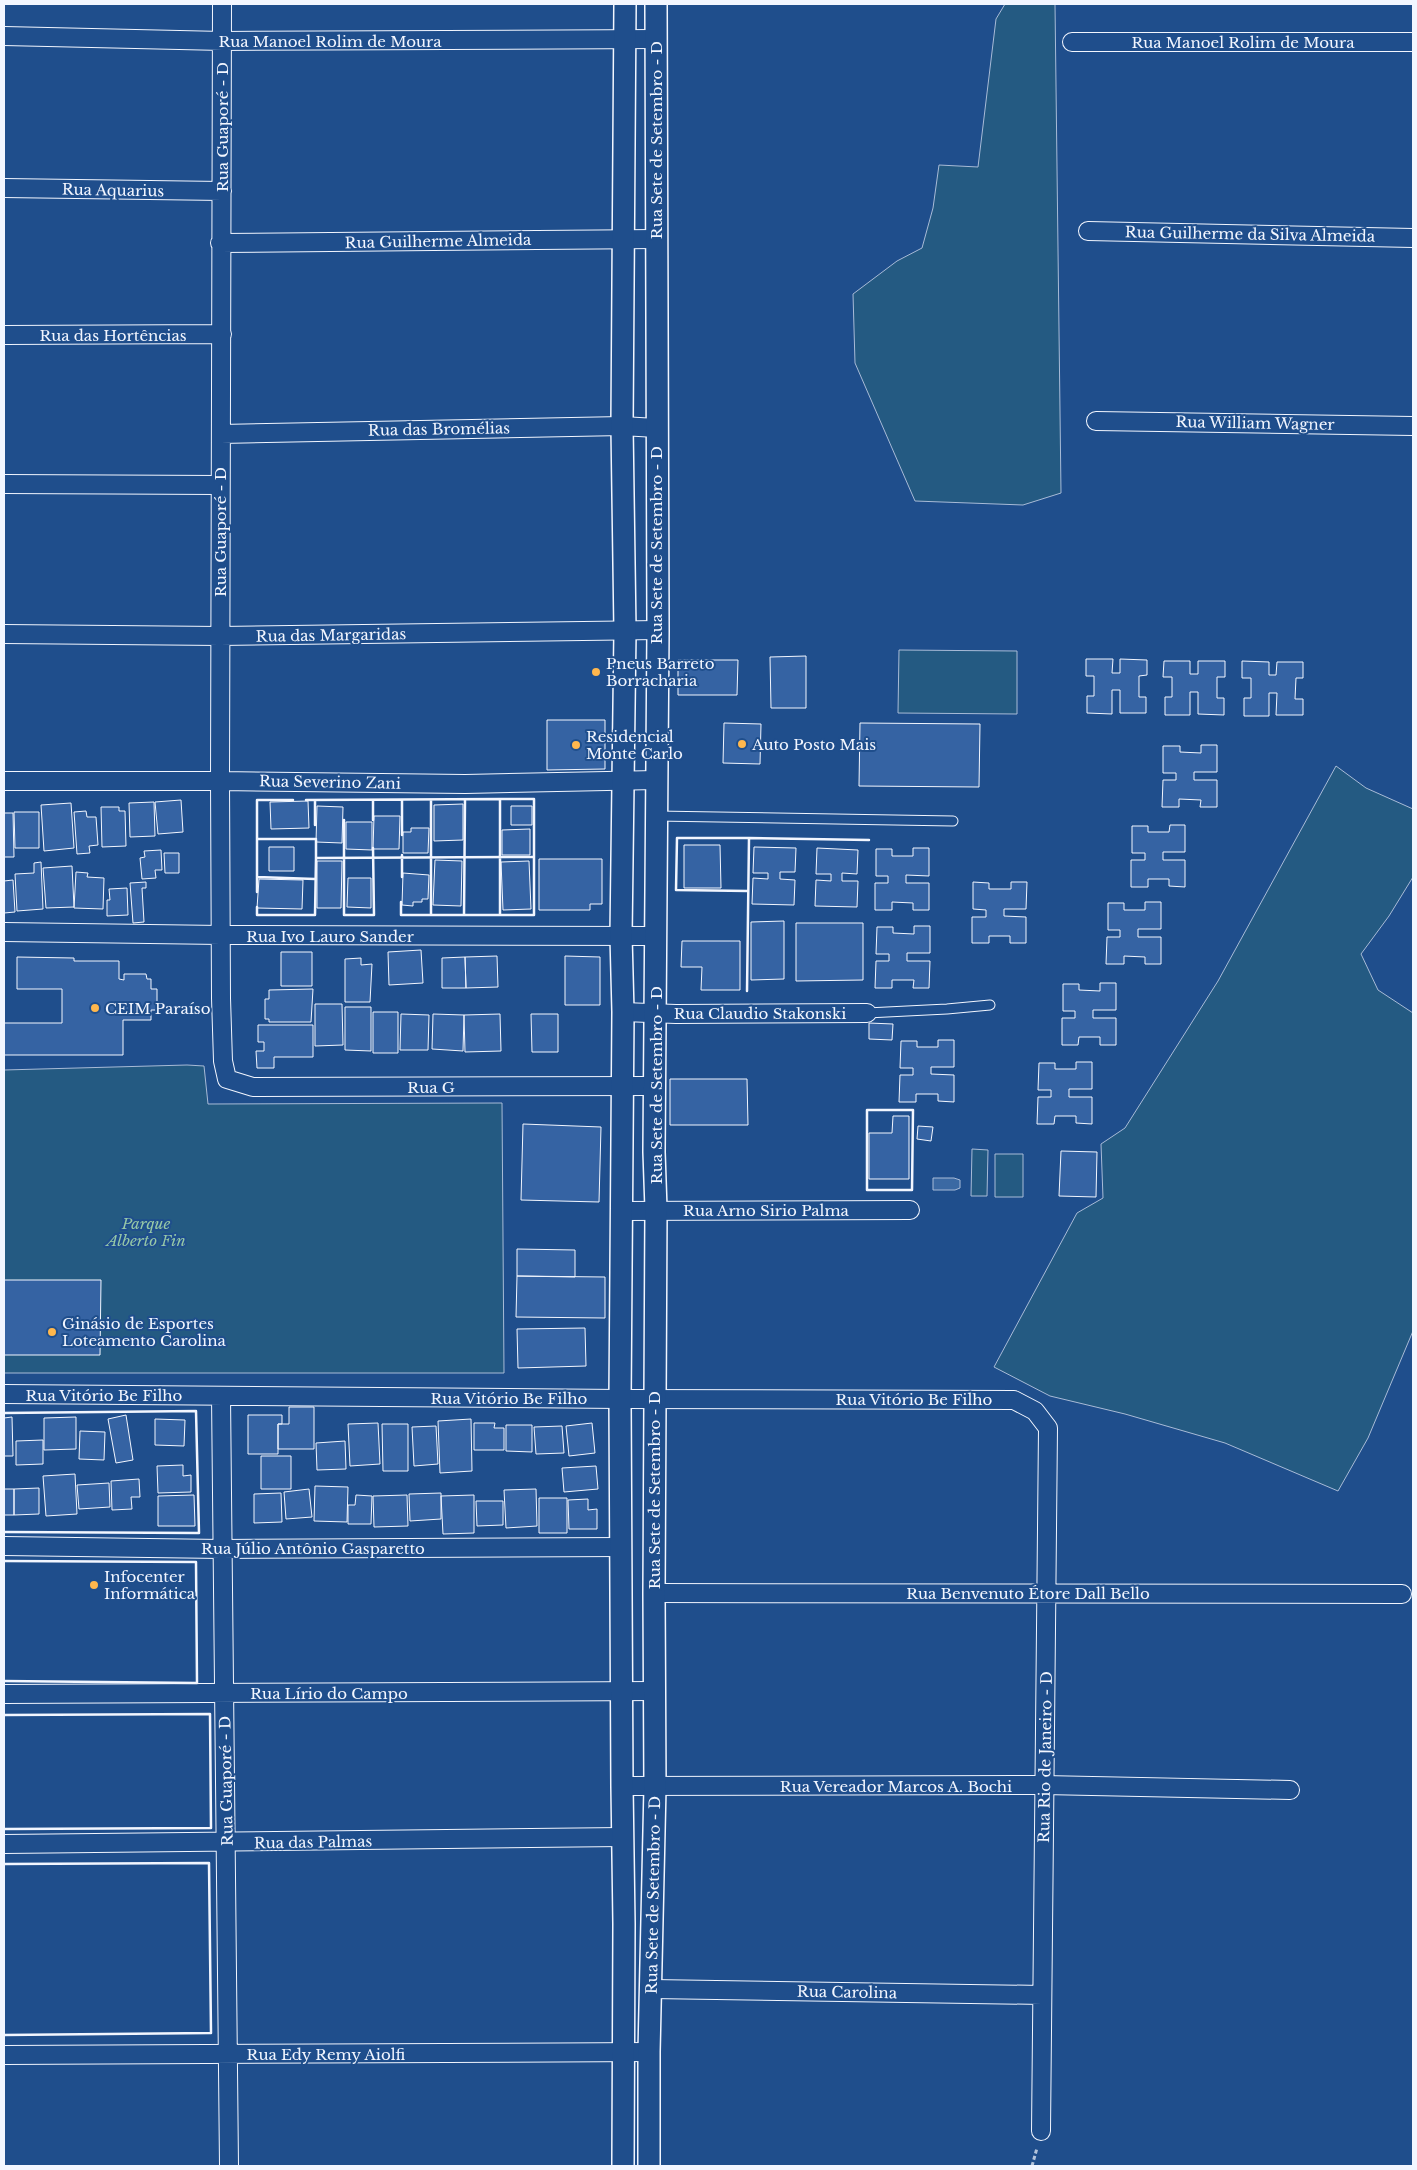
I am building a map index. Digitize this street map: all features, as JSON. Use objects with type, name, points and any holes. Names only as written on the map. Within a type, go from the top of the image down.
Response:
[{"type":"street","name":"Rua Guaporé - D","points":[[222,4],[222,191],[220,242],[222,334],[219,485],[223,1061]]},
{"type":"street","name":"Rua Sete de Setembro - D","points":[[623,2166],[624,1924],[620,1399],[624,631],[622,426],[623,87],[625,4]]},
{"type":"street","name":"Rua Sete de Setembro - D","points":[[650,2166],[649,2052],[652,1989],[655,1787],[655,1086],[658,630],[656,4]]},
{"type":"street","name":"Rua Manoel Rolim de Moura","points":[[4,36],[223,41],[656,39]]},
{"type":"street","name":"Rua Manoel Rolim de Moura","points":[[1072,42],[1413,42]]},
{"type":"street","name":"Rua Aquarius","points":[[4,188],[222,191]]},
{"type":"street","name":"Rua Guilherme da Silva Almeida","points":[[1088,231],[1413,238]]},
{"type":"street","name":"Rua Guilherme Almeida","points":[[220,242],[656,238]]},
{"type":"street","name":"Rua das Hortências","points":[[4,335],[222,334]]},
{"type":"street","name":"Rua William Wagner","points":[[1096,421],[1413,426]]},
{"type":"street","name":"Rua das Bromélias","points":[[221,434],[622,426],[656,428]]},
{"type":"street","points":[[4,484],[219,485]]},
{"type":"street","name":"Rua das Margaridas","points":[[4,634],[220,636],[658,630]]},
{"type":"street","name":"Rua Severino Zani","points":[[4,781],[465,784],[656,780]]},
{"type":"street","name":"Rua Ivo Lauro Sander","points":[[4,932],[221,935],[656,936]]},
{"type":"street","name":"Rua Claudio Stakonski","points":[[623,1012],[656,1014],[867,1013]]},
{"type":"street","name":"Rua G","points":[[223,1061],[226,1079],[253,1087],[655,1086]]},
{"type":"street","name":"Rua Arno Sirio Palma","points":[[622,1211],[910,1210]]},
{"type":"street","points":[[622,1270],[656,1267]]},
{"type":"street","name":"Rua Vitório Be Filho","points":[[4,1394],[1014,1400]]},
{"type":"street","name":"Rua Guaporé - D","points":[[222,1396],[229,2166]]},
{"type":"street","name":"Rua Rio de Janeiro - D","points":[[1014,1400],[1035,1411],[1048,1428],[1041,2131]]},
{"type":"street","name":"Rua Júlio Antônio Gasparetto","points":[[4,1546],[222,1549],[622,1546]]},
{"type":"street","name":"Rua Benvenuto Étore Dall Bello","points":[[654,1593],[1402,1594]]},
{"type":"street","name":"Rua Lírio do Campo","points":[[4,1694],[655,1691]]},
{"type":"street","name":"Rua Vereador Marcos A. Bochi","points":[[622,1786],[1044,1785],[1290,1790]]},
{"type":"street","name":"Rua das Palmas","points":[[4,1844],[226,1843],[622,1837]]},
{"type":"street","points":[[624,1924],[652,1923]]},
{"type":"street","name":"Rua Carolina","points":[[652,1989],[1042,1995]]},
{"type":"street","name":"Rua Edy Remy Aiolfi","points":[[4,2055],[649,2052]]},
{"type":"lane","points":[[656,816],[953,821]]},
{"type":"lane","points":[[867,1013],[947,1010],[990,1005]]},
{"type":"green space","points":[[1005,4],[1055,4],[1061,493],[1023,505],[915,501],[855,363],[853,294],[897,261],[922,248],[933,208],[939,165],[978,167],[996,19]]},
{"type":"green space","points":[[899,650],[1017,651],[1017,714],[898,713]]},
{"type":"green space","points":[[1336,766],[1366,788],[1413,809],[1413,877],[1389,916],[1361,954],[1378,990],[1413,1013],[1413,1331],[1368,1438],[1338,1491],[1225,1443],[1125,1414],[1050,1396],[994,1367],[1077,1213],[1103,1198],[1101,1144],[1125,1128],[1218,981]]},
{"type":"green space","name":"Parque Alberto Fin","points":[[204,1066],[208,1104],[502,1103],[504,1373],[4,1373],[4,1070]]},
{"type":"green space","points":[[972,1149],[988,1150],[987,1196],[971,1196]]},
{"type":"green space","points":[[995,1154],[1023,1154],[1023,1197],[995,1197]]},
{"type":"shaded area","points":[[933,1178],[954,1178],[960,1180],[960,1188],[955,1190],[933,1190]]},
{"type":"building","points":[[806,656],[806,708],[771,708],[770,657]]},
{"type":"building","points":[[1086,659],[1113,659],[1112,673],[1120,673],[1120,659],[1147,660],[1147,675],[1139,676],[1139,697],[1146,697],[1146,713],[1120,713],[1120,690],[1112,690],[1112,714],[1087,713],[1087,696],[1094,696],[1094,676],[1086,676]]},
{"type":"building","points":[[678,660],[738,660],[737,695],[678,695]]},
{"type":"building","points":[[1164,661],[1190,661],[1190,674],[1198,674],[1198,661],[1225,661],[1225,677],[1217,677],[1217,698],[1224,698],[1224,715],[1198,714],[1198,692],[1190,692],[1190,715],[1165,715],[1165,697],[1172,697],[1172,677],[1163,677]]},
{"type":"building","points":[[1242,661],[1269,662],[1269,675],[1276,675],[1277,662],[1303,662],[1303,678],[1296,678],[1295,699],[1303,699],[1303,715],[1276,715],[1277,693],[1269,693],[1269,716],[1244,716],[1244,698],[1251,698],[1251,678],[1242,678]]},
{"type":"building","name":"Residencial Monte Carlo","points":[[547,720],[605,720],[605,769],[547,770]]},
{"type":"building","name":"Auto Posto Mais","points":[[724,723],[761,724],[760,764],[723,763]]},
{"type":"building","points":[[860,723],[980,724],[979,787],[859,786]]},
{"type":"building","points":[[1201,745],[1217,745],[1217,772],[1194,772],[1194,780],[1217,780],[1217,807],[1200,807],[1201,800],[1179,799],[1179,807],[1162,807],[1163,780],[1176,780],[1176,773],[1163,773],[1163,746],[1180,746],[1180,752],[1201,753]]},
{"type":"building","points":[[181,800],[183,832],[158,834],[155,802]]},
{"type":"building","points":[[308,801],[309,828],[271,829],[270,802]]},
{"type":"building","points":[[154,802],[155,836],[130,837],[129,803]]},
{"type":"building","points":[[71,803],[74,848],[44,851],[41,805]]},
{"type":"building","points":[[463,804],[463,840],[434,841],[434,805]]},
{"type":"building","points":[[317,806],[343,807],[342,843],[316,842]]},
{"type":"building","points":[[511,806],[532,806],[532,825],[511,825]]},
{"type":"building","points":[[101,807],[119,807],[119,811],[125,811],[126,846],[102,847]]},
{"type":"building","points":[[86,811],[87,817],[96,817],[98,845],[89,846],[90,853],[77,854],[74,812]]},
{"type":"building","points":[[14,812],[39,812],[39,848],[15,848]]},
{"type":"building","points":[[4,813],[13,813],[14,857],[4,857]]},
{"type":"building","points":[[374,816],[400,816],[399,849],[373,849]]},
{"type":"building","points":[[346,822],[372,822],[372,850],[346,849]]},
{"type":"building","points":[[1170,825],[1185,825],[1185,852],[1163,852],[1163,860],[1185,860],[1185,887],[1169,886],[1169,879],[1148,879],[1148,887],[1131,887],[1131,860],[1145,860],[1145,853],[1132,853],[1132,826],[1148,826],[1148,832],[1169,832]]},
{"type":"building","points":[[411,828],[429,828],[428,853],[403,853],[403,832],[411,832]]},
{"type":"building","points":[[530,829],[530,855],[502,855],[502,830]]},
{"type":"building","points":[[684,845],[720,845],[721,888],[684,888]]},
{"type":"building","points":[[269,847],[294,847],[294,871],[269,871]]},
{"type":"building","points":[[754,847],[796,848],[795,872],[780,872],[780,879],[795,880],[794,905],[752,904],[753,878],[768,879],[768,873],[753,873]]},
{"type":"building","points":[[817,848],[858,850],[857,874],[842,873],[842,881],[858,881],[857,907],[815,906],[816,880],[831,881],[831,874],[816,874]]},
{"type":"building","points":[[913,848],[929,848],[929,876],[906,875],[906,883],[929,883],[929,910],[913,910],[913,903],[892,902],[892,910],[875,910],[875,883],[888,883],[888,876],[876,876],[876,849],[892,849],[892,856],[913,856]]},
{"type":"building","points":[[161,850],[162,870],[155,870],[156,878],[142,879],[140,858],[145,857],[144,851]]},
{"type":"building","points":[[164,853],[179,853],[179,873],[165,873]]},
{"type":"building","points":[[539,859],[602,859],[602,904],[590,904],[590,910],[539,910]]},
{"type":"building","points":[[435,860],[462,861],[461,906],[433,905]]},
{"type":"building","points":[[317,861],[342,861],[341,908],[317,908]]},
{"type":"building","points":[[529,861],[531,909],[503,910],[501,862]]},
{"type":"building","points":[[41,862],[43,909],[17,911],[15,874],[34,873],[34,863]]},
{"type":"building","points":[[72,866],[74,907],[46,908],[43,868]]},
{"type":"building","points":[[76,872],[88,873],[87,877],[104,878],[103,909],[74,908]]},
{"type":"building","points":[[403,873],[429,875],[428,899],[422,899],[422,902],[413,902],[413,906],[402,905]]},
{"type":"building","points":[[348,878],[371,878],[371,908],[347,907]]},
{"type":"building","points":[[259,879],[303,880],[302,909],[257,908]]},
{"type":"building","points":[[13,880],[15,912],[4,913],[4,881]]},
{"type":"building","points":[[146,882],[146,888],[142,888],[144,922],[133,923],[130,883]]},
{"type":"building","points":[[973,882],[989,883],[989,889],[1011,889],[1011,882],[1027,882],[1026,909],[1004,909],[1004,916],[1026,917],[1026,943],[1010,943],[1010,936],[989,936],[989,943],[972,943],[972,917],[986,917],[986,910],[973,909]]},
{"type":"building","points":[[127,888],[128,915],[107,916],[107,900],[110,900],[109,889]]},
{"type":"building","points":[[1145,902],[1161,902],[1161,929],[1138,929],[1138,937],[1161,937],[1161,964],[1145,964],[1145,957],[1124,956],[1124,964],[1106,964],[1107,937],[1120,937],[1120,930],[1108,930],[1108,903],[1124,903],[1124,910],[1145,910]]},
{"type":"building","points":[[784,921],[784,979],[751,980],[751,922]]},
{"type":"building","points":[[796,923],[863,923],[863,980],[796,981]]},
{"type":"building","points":[[914,926],[930,926],[930,953],[907,953],[907,961],[930,961],[929,988],[913,988],[914,980],[892,980],[892,988],[875,988],[876,961],[889,961],[889,954],[876,954],[877,927],[893,927],[893,933],[914,934]]},
{"type":"building","points":[[682,941],[740,941],[740,990],[701,990],[702,967],[681,967]]},
{"type":"building","points":[[421,950],[423,983],[389,985],[388,952]]},
{"type":"building","points":[[281,952],[312,952],[312,986],[281,986]]},
{"type":"building","points":[[497,956],[498,987],[466,988],[465,957]]},
{"type":"building","points":[[565,956],[600,957],[600,1005],[565,1005]]},
{"type":"building","points":[[17,957],[74,958],[74,961],[119,961],[119,979],[124,980],[124,974],[146,974],[147,979],[151,979],[151,989],[157,989],[157,1010],[151,1010],[151,1020],[123,1020],[123,1055],[4,1055],[4,1023],[62,1023],[62,989],[17,989]]},
{"type":"building","points":[[465,957],[466,988],[442,988],[442,958]]},
{"type":"building","points":[[361,958],[361,965],[372,964],[370,1002],[345,1002],[345,959]]},
{"type":"building","points":[[1100,983],[1116,983],[1116,1010],[1093,1010],[1093,1018],[1116,1018],[1116,1045],[1100,1045],[1100,1037],[1079,1037],[1078,1045],[1062,1045],[1062,1018],[1075,1018],[1075,1011],[1063,1011],[1063,984],[1079,984],[1079,990],[1100,991]]},
{"type":"building","points":[[313,989],[311,1022],[269,1022],[269,1019],[265,1019],[265,999],[269,999],[269,990]]},
{"type":"building","points":[[315,1004],[342,1004],[343,1045],[315,1046]]},
{"type":"building","points":[[345,1007],[371,1007],[371,1051],[345,1050]]},
{"type":"building","points":[[373,1012],[398,1012],[398,1053],[373,1053]]},
{"type":"building","points":[[401,1014],[429,1015],[428,1050],[400,1050]]},
{"type":"building","points":[[433,1014],[464,1015],[463,1051],[432,1049]]},
{"type":"building","points":[[500,1014],[501,1051],[465,1052],[464,1015]]},
{"type":"building","points":[[531,1014],[558,1014],[558,1052],[532,1052]]},
{"type":"building","points":[[869,1023],[893,1024],[892,1040],[869,1039]]},
{"type":"building","points":[[258,1025],[313,1025],[313,1057],[274,1057],[274,1068],[257,1068],[256,1051],[264,1051],[264,1042],[258,1042]]},
{"type":"building","points":[[938,1040],[954,1040],[954,1067],[931,1067],[931,1074],[954,1075],[954,1102],[938,1101],[938,1094],[916,1094],[916,1102],[899,1102],[900,1075],[913,1075],[913,1068],[900,1068],[901,1041],[917,1041],[917,1047],[938,1047]]},
{"type":"building","points":[[1076,1062],[1092,1062],[1092,1089],[1069,1089],[1069,1097],[1092,1097],[1092,1124],[1076,1123],[1076,1116],[1055,1116],[1054,1124],[1037,1124],[1038,1097],[1051,1097],[1051,1090],[1038,1090],[1039,1063],[1055,1063],[1055,1069],[1076,1069]]},
{"type":"building","points":[[670,1079],[747,1079],[748,1125],[670,1125]]},
{"type":"building","points":[[893,1116],[909,1116],[909,1179],[869,1179],[869,1133],[892,1133]]},
{"type":"building","points":[[523,1124],[601,1127],[599,1202],[521,1200]]},
{"type":"building","points":[[918,1126],[933,1127],[931,1141],[917,1139]]},
{"type":"building","points":[[1061,1151],[1097,1152],[1096,1197],[1059,1196]]},
{"type":"building","points":[[517,1249],[575,1250],[575,1277],[517,1276]]},
{"type":"building","points":[[517,1276],[605,1277],[605,1318],[516,1317]]},
{"type":"building","name":"Ginásio de Esportes Loteamento Carolina","points":[[4,1280],[101,1280],[100,1355],[4,1355]]},
{"type":"building","points":[[585,1328],[586,1366],[518,1368],[517,1329]]},
{"type":"building","points":[[289,1407],[314,1407],[314,1449],[278,1449],[278,1424],[289,1424]]},
{"type":"building","points":[[126,1415],[133,1460],[116,1463],[108,1419]]},
{"type":"building","points":[[248,1415],[282,1415],[282,1424],[278,1424],[278,1454],[248,1454]]},
{"type":"building","points":[[12,1417],[13,1456],[4,1456],[4,1418]]},
{"type":"building","points":[[76,1417],[76,1449],[44,1450],[44,1418]]},
{"type":"building","points":[[155,1419],[185,1420],[184,1446],[155,1445]]},
{"type":"building","points":[[471,1419],[472,1471],[440,1473],[438,1421]]},
{"type":"building","points":[[378,1423],[380,1464],[350,1466],[348,1424]]},
{"type":"building","points":[[474,1423],[495,1423],[494,1428],[504,1428],[504,1450],[474,1450]]},
{"type":"building","points":[[592,1423],[595,1453],[569,1456],[566,1426]]},
{"type":"building","points":[[382,1424],[408,1424],[408,1471],[383,1471]]},
{"type":"building","points":[[506,1425],[532,1425],[532,1452],[506,1451]]},
{"type":"building","points":[[436,1426],[438,1464],[414,1466],[412,1427]]},
{"type":"building","points":[[562,1426],[564,1453],[536,1454],[534,1427]]},
{"type":"building","points":[[80,1431],[105,1432],[104,1460],[79,1459]]},
{"type":"building","points":[[43,1440],[43,1464],[16,1465],[16,1441]]},
{"type":"building","points":[[345,1441],[346,1469],[317,1470],[316,1443]]},
{"type":"building","points":[[261,1456],[291,1456],[291,1489],[261,1489]]},
{"type":"building","points":[[183,1465],[183,1476],[191,1475],[191,1492],[158,1493],[157,1466]]},
{"type":"building","points":[[596,1466],[598,1489],[564,1492],[562,1468]]},
{"type":"building","points":[[75,1474],[77,1514],[46,1516],[43,1476]]},
{"type":"building","points":[[139,1479],[140,1497],[131,1497],[132,1509],[112,1510],[111,1481]]},
{"type":"building","points":[[109,1483],[110,1507],[79,1509],[77,1485]]},
{"type":"building","points":[[315,1486],[348,1487],[347,1522],[314,1521]]},
{"type":"building","points":[[39,1488],[39,1514],[14,1515],[14,1489]]},
{"type":"building","points":[[4,1489],[14,1489],[14,1515],[4,1515]]},
{"type":"building","points":[[309,1489],[312,1517],[286,1519],[284,1492]]},
{"type":"building","points":[[536,1489],[537,1526],[506,1528],[504,1490]]},
{"type":"building","points":[[281,1493],[282,1522],[254,1523],[254,1494]]},
{"type":"building","points":[[441,1493],[441,1519],[410,1521],[409,1494]]},
{"type":"building","points":[[194,1495],[195,1526],[158,1526],[158,1496]]},
{"type":"building","points":[[356,1495],[372,1496],[371,1524],[348,1524],[348,1505],[355,1505]]},
{"type":"building","points":[[407,1495],[408,1526],[374,1527],[373,1496]]},
{"type":"building","points":[[474,1495],[474,1533],[443,1534],[441,1496]]},
{"type":"building","points":[[539,1498],[567,1498],[567,1533],[539,1533]]},
{"type":"building","points":[[588,1499],[588,1510],[597,1509],[597,1529],[569,1529],[568,1500]]},
{"type":"building","points":[[476,1501],[503,1501],[503,1525],[477,1526]]},
{"type":"wall","points":[[500,799],[534,799],[534,915],[500,915],[500,799]]},
{"type":"wall","points":[[306,800],[500,799]]},
{"type":"wall","points":[[257,892],[257,800],[293,800]]},
{"type":"wall","points":[[315,800],[315,825]]},
{"type":"wall","points":[[373,800],[373,820]]},
{"type":"wall","points":[[402,800],[402,835]]},
{"type":"wall","points":[[431,800],[431,915],[464,915]]},
{"type":"wall","points":[[465,800],[464,915],[500,915]]},
{"type":"wall","points":[[344,820],[344,915],[374,915],[373,848]]},
{"type":"wall","points":[[748,891],[676,890],[677,838],[749,838]]},
{"type":"wall","points":[[747,991],[749,838],[869,840]]},
{"type":"wall","points":[[257,839],[316,839]]},
{"type":"wall","points":[[316,840],[316,858]]},
{"type":"wall","points":[[402,855],[402,877]]},
{"type":"wall","points":[[257,907],[257,915],[315,915],[316,858],[534,857]]},
{"type":"wall","points":[[257,877],[315,879]]},
{"type":"wall","points":[[401,902],[401,915],[431,915]]},
{"type":"wall","points":[[867,1110],[913,1110],[912,1190],[867,1190],[867,1110]]},
{"type":"wall","points":[[4,1413],[196,1411],[199,1533],[4,1532]]},
{"type":"wall","points":[[4,1561],[196,1562],[197,1683],[4,1681]]},
{"type":"wall","points":[[4,1715],[210,1714],[211,1828],[4,1829]]},
{"type":"wall","points":[[4,1864],[209,1863],[211,2033],[4,2035]]},
{"type":"place","name":"Pneus Barreto Borracharia","points":[[596,672]]},
{"type":"place","name":"Auto Posto Mais","points":[[742,744]]},
{"type":"place","name":"Residencial Monte Carlo","points":[[576,745]]},
{"type":"place","name":"CEIM Paraíso","points":[[95,1008]]},
{"type":"place","name":"Ginásio de Esportes Loteamento Carolina","points":[[52,1332]]},
{"type":"place","name":"Infocenter Informática","points":[[94,1585]]}]
